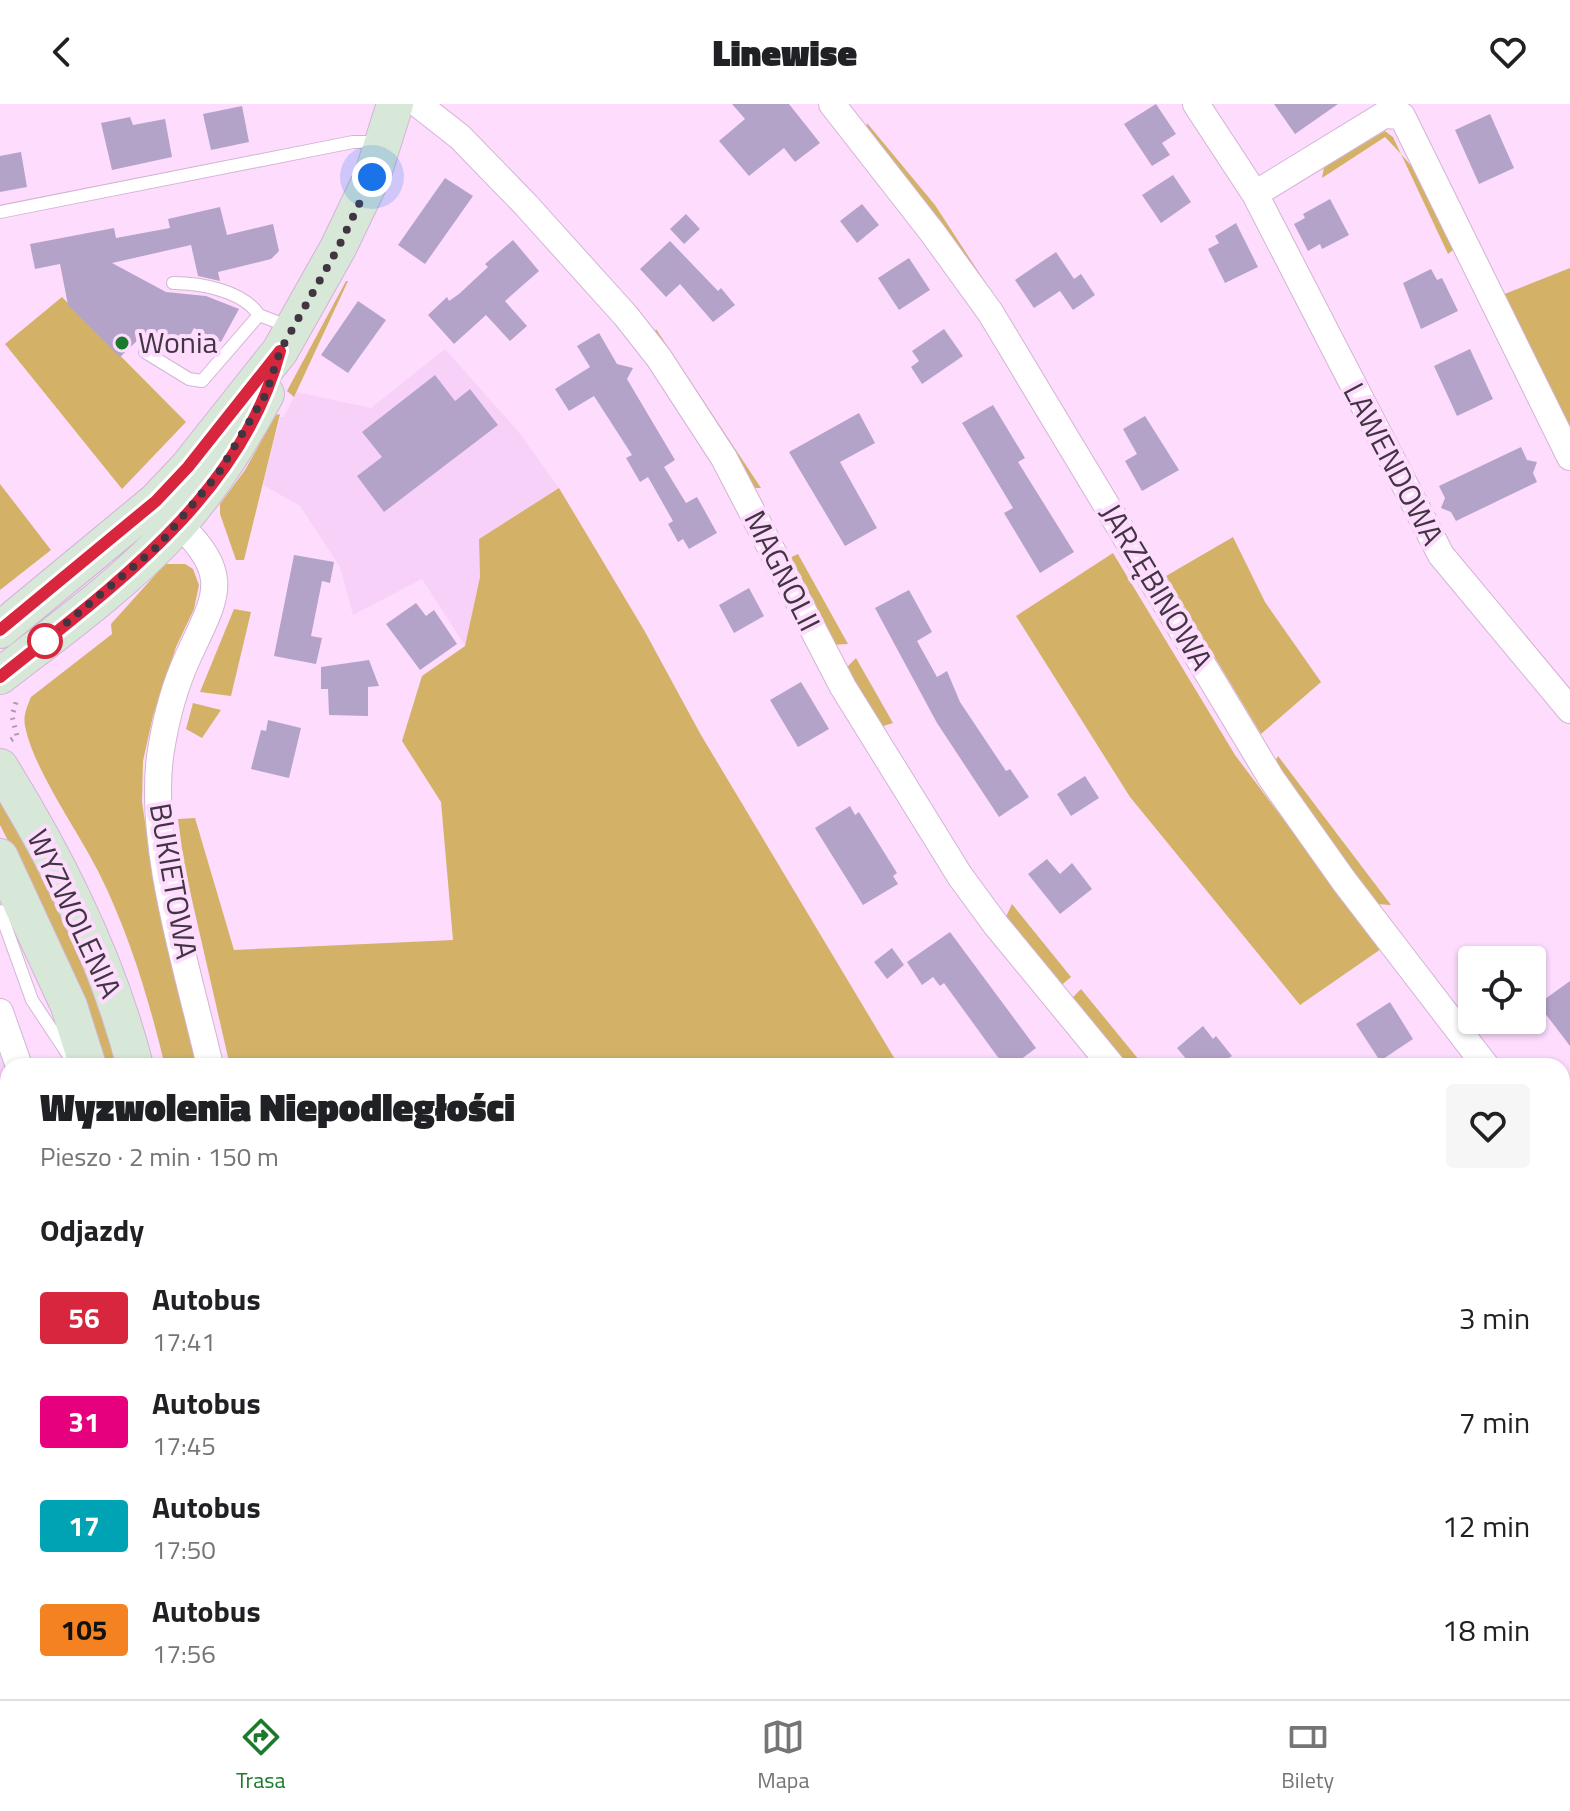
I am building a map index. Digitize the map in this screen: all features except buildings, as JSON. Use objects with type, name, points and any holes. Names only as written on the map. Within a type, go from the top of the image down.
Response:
[{"type":"street","points":[[0,630],[156,501],[188,467],[286,340],[338,248],[385,142],[395,104]]},
{"type":"street","name":"MAGNOLII","points":[[418,104],[460,137],[526,205],[626,316],[659,358],[724,458],[843,687],[960,876],[996,925],[1105,1058]]},
{"type":"street","name":"JARZĘBINOWA","points":[[832,104],[990,312],[1271,778],[1344,881],[1480,1058]]},
{"type":"street","name":"LAWENDOWA","points":[[1196,104],[1255,194],[1441,555],[1570,710]]},
{"type":"street","points":[[1255,194],[1384,115],[1402,116],[1570,457]]},
{"type":"street","points":[[0,676],[110,590],[179,524],[243,437],[266,394],[286,340]]},
{"type":"street","name":"BUKIETOWA","points":[[179,524],[209,559],[217,590],[210,615],[187,658],[166,725],[158,775],[158,826],[208,1058]]},
{"type":"street","name":"WYZWOLENIA","points":[[0,767],[57,866],[88,930],[132,1058]]},
{"type":"street","name":"WYZWOLENIA","points":[[0,857],[64,993],[85,1058]]},
{"type":"street","points":[[0,1012],[16,1058]]},
{"type":"lane","points":[[0,212],[353,142],[385,142]]},
{"type":"lane","points":[[173,283],[208,286],[250,305],[286,340]]},
{"type":"lane","points":[[145,352],[189,379],[202,381],[259,315]]},
{"type":"lane","points":[[0,911],[32,1000],[72,1058]]},
{"type":"shaded area","points":[[867,123],[935,205],[987,285],[982,288],[866,129]]},
{"type":"shaded area","points":[[1385,131],[1393,137],[1401,154],[1385,137],[1322,178],[1324,167]]},
{"type":"shaded area","points":[[1427,138],[1502,295],[1570,268],[1570,444],[1428,149]]},
{"type":"shaded area","points":[[1401,154],[1426,183],[1454,249],[1448,254]]},
{"type":"shaded area","points":[[348,281],[294,397],[287,391]]},
{"type":"shaded area","points":[[62,297],[186,422],[122,489],[5,344]]},
{"type":"shaded area","points":[[656,329],[761,488],[754,488],[653,336]]},
{"type":"shaded area","points":[[445,349],[517,430],[559,488],[479,539],[480,577],[465,646],[422,579],[353,615],[340,567],[300,506],[263,485],[280,417],[284,417],[296,392],[371,408]]},
{"type":"shaded area","points":[[280,414],[244,560],[236,560],[220,514],[220,504],[245,470],[276,415]]},
{"type":"shaded area","points":[[0,484],[51,550],[0,590]]},
{"type":"shaded area","points":[[559,488],[644,630],[701,735],[894,1058],[228,1058],[184,865],[178,819],[195,818],[234,950],[453,940],[441,802],[402,741],[422,676],[465,646],[480,577],[479,539]]},
{"type":"shaded area","points":[[1233,537],[1265,602],[1321,682],[1261,734],[1166,576]]},
{"type":"shaded area","points":[[1113,553],[1235,755],[1381,949],[1300,1005],[1130,797],[1016,616]]},
{"type":"shaded area","points":[[798,554],[848,644],[831,645],[785,560]]},
{"type":"shaded area","points":[[165,564],[185,564],[193,569],[199,585],[194,609],[176,647],[153,716],[143,761],[142,802],[151,862],[195,1058],[163,1058],[121,921],[100,875],[38,762],[25,722],[31,697],[112,634],[111,624]]},
{"type":"shaded area","points":[[234,609],[251,612],[231,696],[200,692]]},
{"type":"shaded area","points":[[856,658],[893,723],[880,727],[846,668]]},
{"type":"shaded area","points":[[193,703],[221,710],[202,738],[186,729]]},
{"type":"shaded area","points":[[1278,756],[1391,905],[1376,904],[1273,765]]},
{"type":"shaded area","points":[[0,799],[54,897],[90,982],[115,1058],[102,1058],[61,945],[0,825]]},
{"type":"shaded area","points":[[1012,904],[1071,977],[1058,988],[1004,921]]},
{"type":"shaded area","points":[[1081,989],[1137,1058],[1116,1058],[1069,1001]]},
{"type":"bus line","name":"56","points":[[0,630],[156,501],[188,467],[280,351],[266,394],[243,437],[179,524],[110,590],[0,677]]},
{"type":"place","name":"Wonia","points":[[122,343]]},
{"type":"route","points":[[45,641],[110,590],[158,546],[218,474],[243,437],[266,394],[280,351],[338,248],[372,177]]}]
